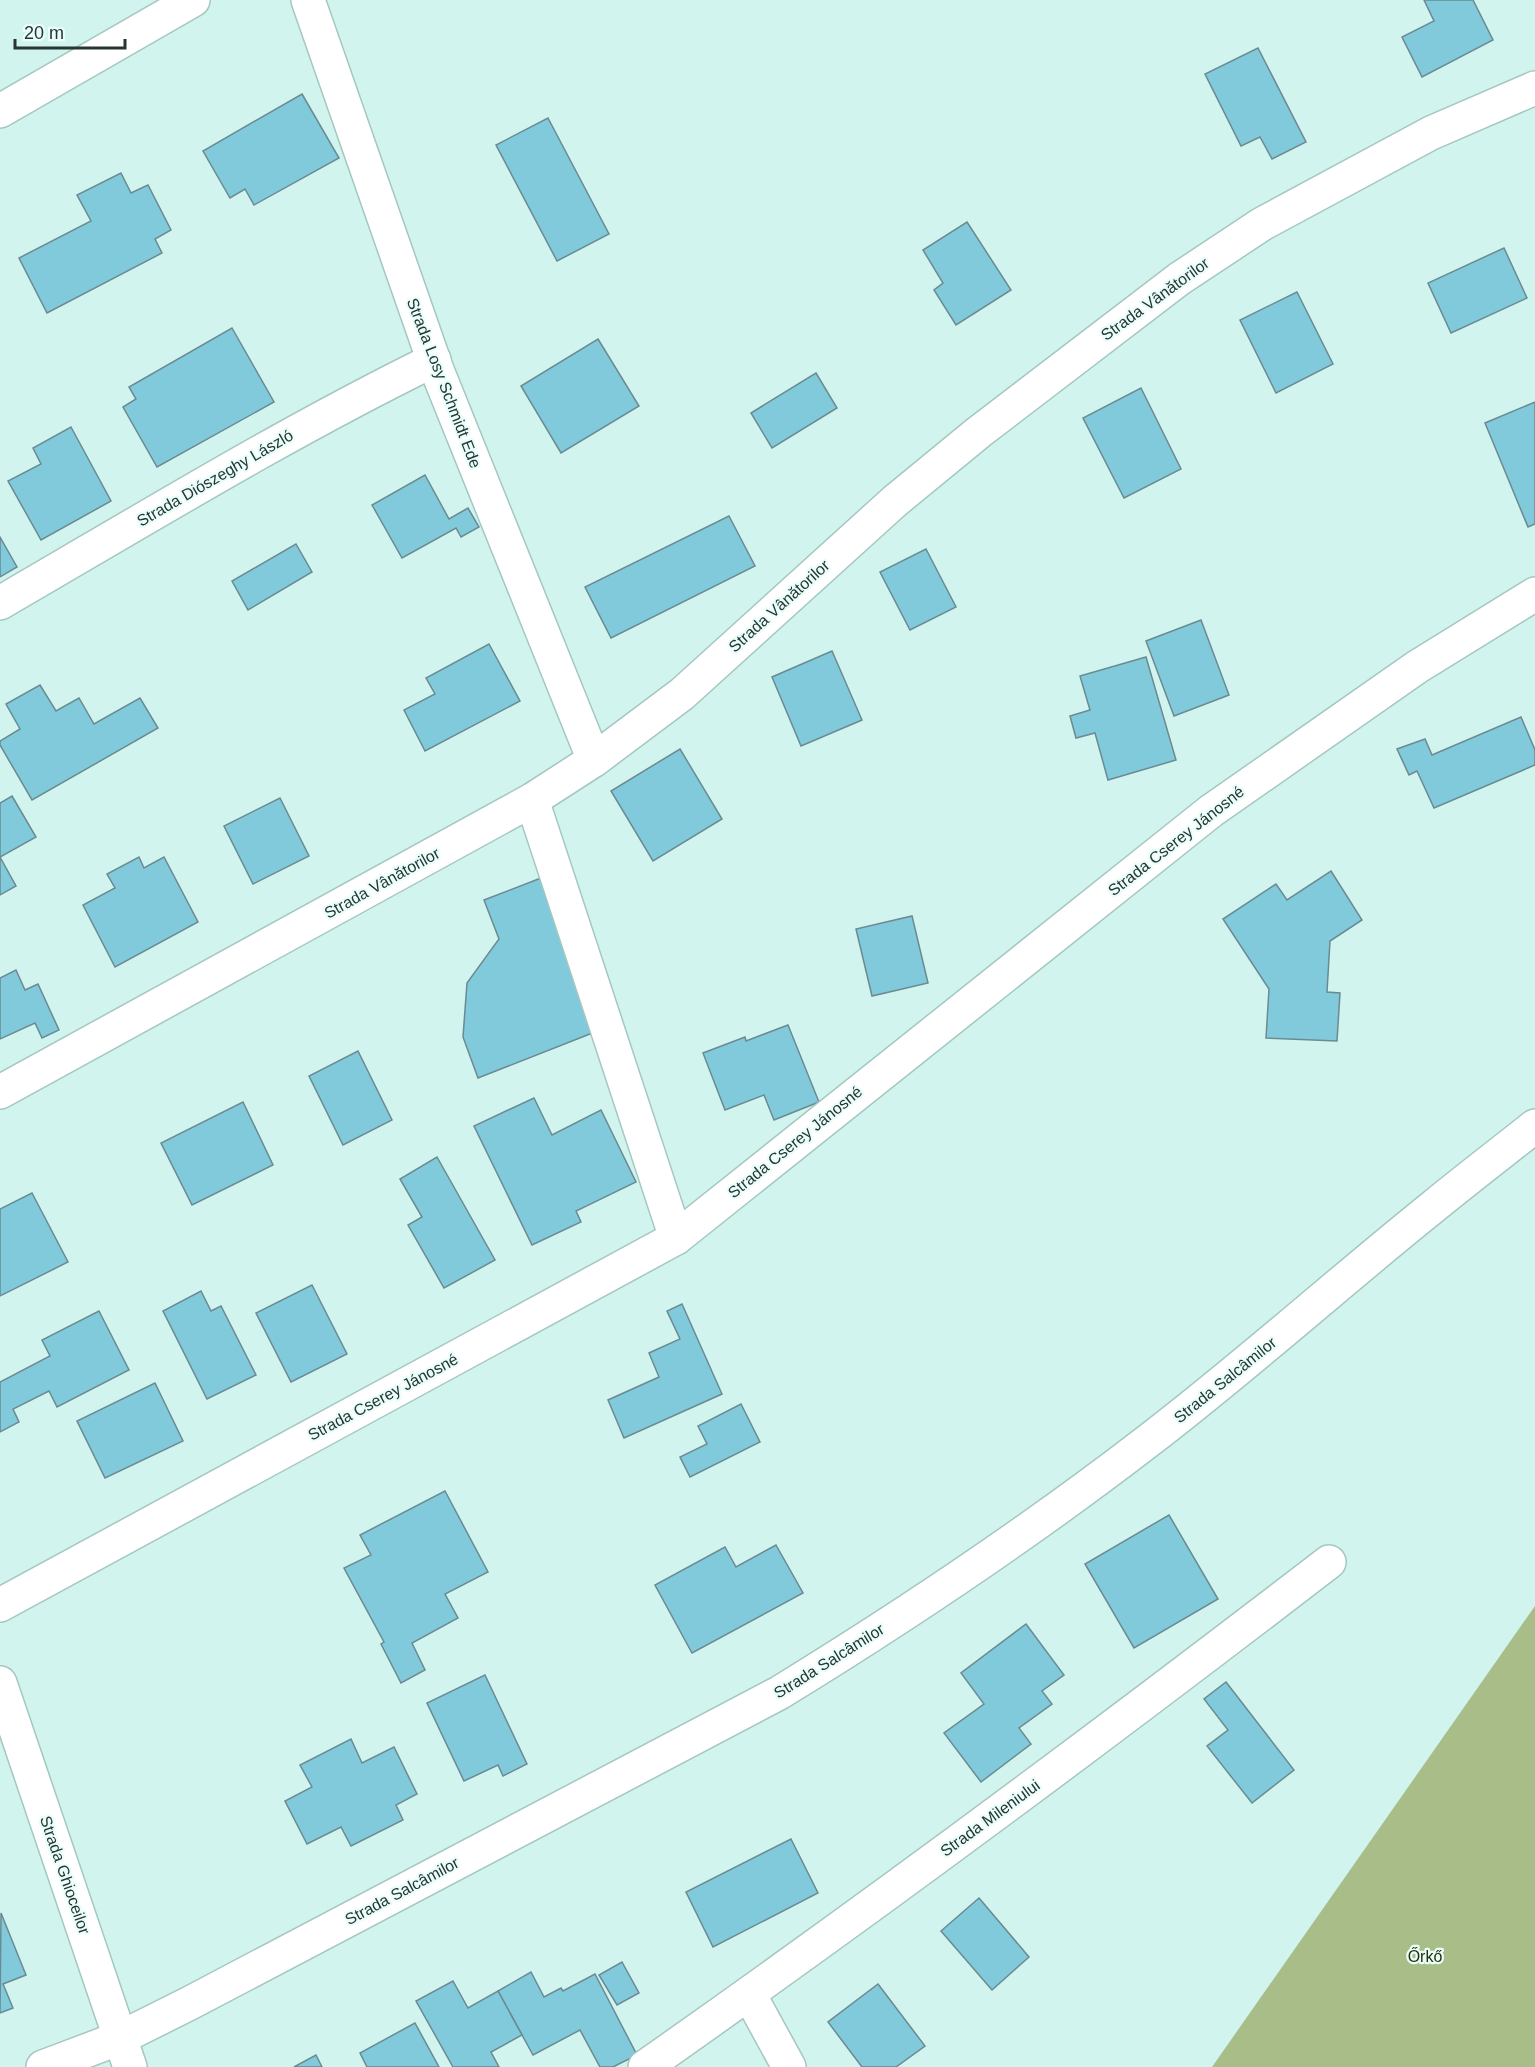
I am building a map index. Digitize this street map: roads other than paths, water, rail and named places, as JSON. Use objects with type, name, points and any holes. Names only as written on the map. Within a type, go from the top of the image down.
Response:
[{"type":"street","points":[[0,111],[193,0]]},
{"type":"street","name":"Strada Losy Schmidt Ede","points":[[308,0],[434,360],[594,760]]},
{"type":"street","name":"Strada Vânătorilor","points":[[0,1092],[532,800],[594,760],[682,694],[895,501],[962,446],[1179,279],[1262,224],[1431,133],[1535,88]]},
{"type":"street","name":"Strada Diószeghy László","points":[[0,603],[297,431],[372,390],[434,360]]},
{"type":"street","name":"Strada Cserey Jánosné","points":[[0,1605],[676,1238],[1212,811],[1417,667],[1535,594]]},
{"type":"street","points":[[532,800],[676,1238]]},
{"type":"street","name":"Strada Salcâmilor","points":[[43,2067],[125,2053],[779,1693],[862,1642],[981,1563],[1147,1442],[1270,1344],[1433,1206],[1535,1126]]},
{"type":"street","name":"Strada Mileniului","points":[[645,2067],[749,1994],[1129,1716],[1329,1562]]},
{"type":"street","name":"Strada Ghioceilor","points":[[0,1683],[125,2053]]},
{"type":"street","points":[[749,1994],[789,2067]]},
{"type":"park label","name":"Őrkő","points":[[1425,1956]]}]
